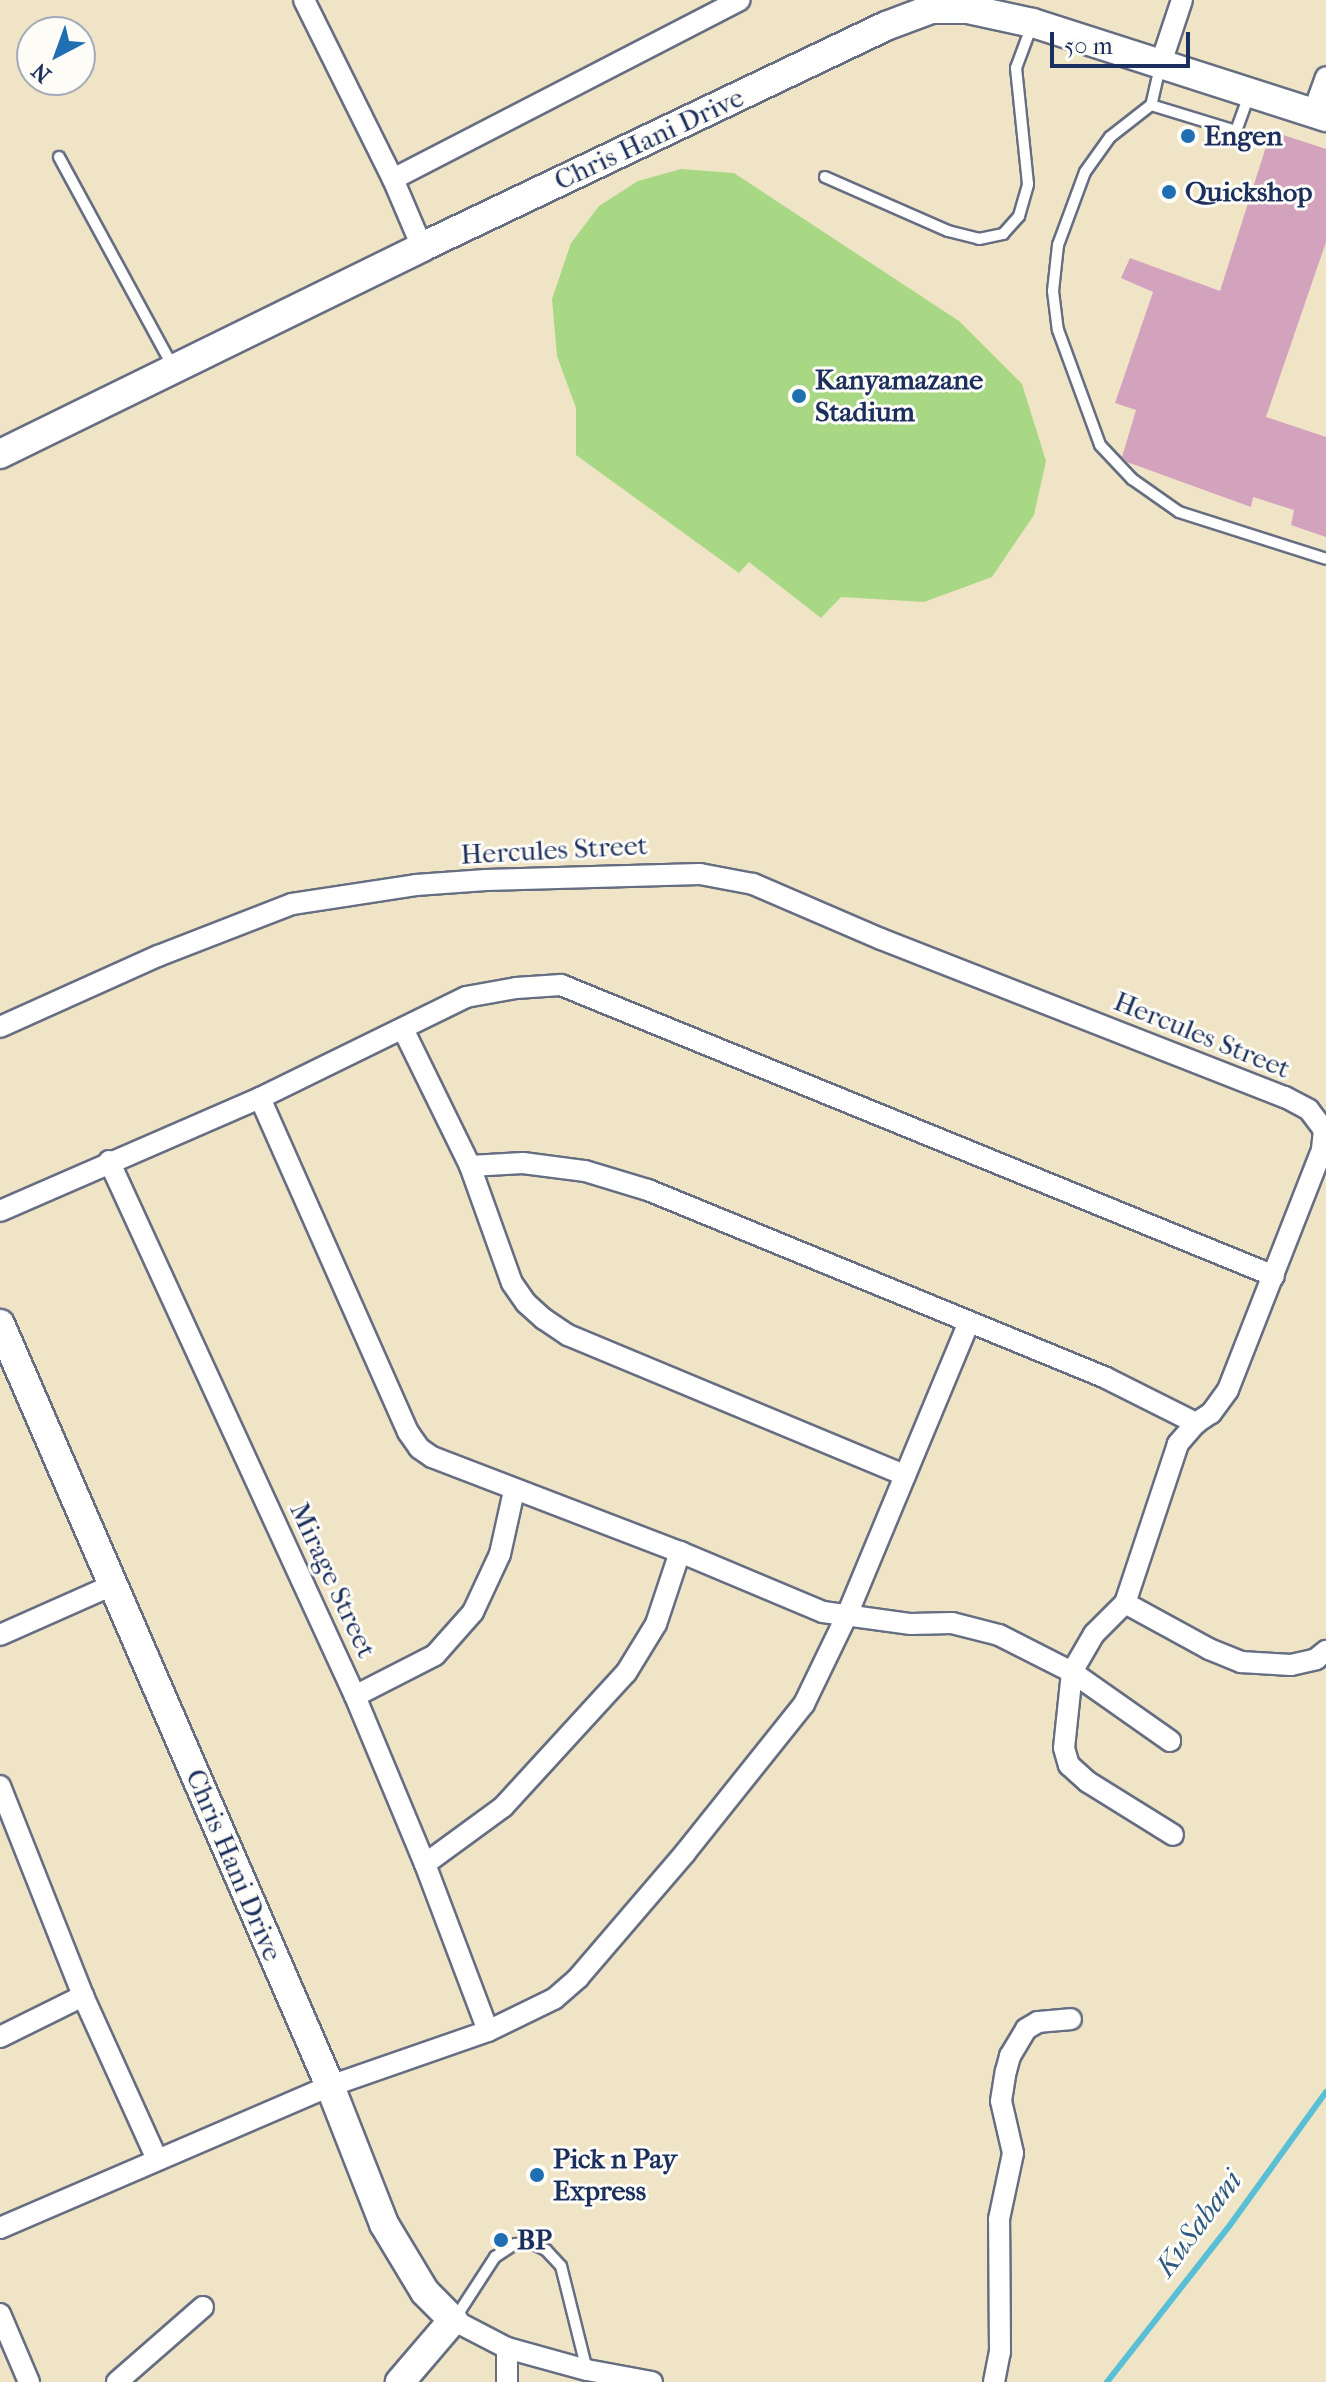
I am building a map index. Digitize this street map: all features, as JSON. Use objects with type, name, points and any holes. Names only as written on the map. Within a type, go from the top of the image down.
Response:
[{"type":"street","points":[[304,0],[393,179],[422,247]]},
{"type":"street","points":[[393,179],[740,0]]},
{"type":"street","points":[[1161,63],[1182,0]]},
{"type":"street","name":"Chris Hani Drive","points":[[0,454],[422,247],[872,33],[931,9],[968,9],[1033,23],[1320,115]]},
{"type":"street","points":[[1320,115],[1326,77]]},
{"type":"street","name":"Hercules Street","points":[[0,1027],[158,956],[292,904],[416,885],[650,873],[700,874],[753,884],[881,939],[1270,1091],[1309,1110],[1324,1130],[1322,1150],[1228,1390],[1211,1413],[1196,1423],[1172,1457],[1125,1603]]},
{"type":"street","points":[[0,1211],[109,1161],[260,1098],[466,997],[516,988],[561,985],[1274,1276]]},
{"type":"street","points":[[403,1029],[470,1166],[512,1283],[526,1303],[544,1319],[568,1335],[905,1475]]},
{"type":"street","points":[[260,1098],[408,1432],[419,1448],[432,1457],[514,1491],[680,1552],[799,1604],[911,1624],[972,1626],[1028,1647],[1072,1672],[1170,1741]]},
{"type":"street","name":"Mirage Street","points":[[109,1161],[355,1696],[425,1864],[488,2031]]},
{"type":"street","points":[[470,1166],[523,1163],[585,1171],[623,1182],[1106,1378],[1196,1423]]},
{"type":"street","points":[[0,2228],[330,2086],[488,2031],[554,1999],[599,1956],[804,1704],[847,1615],[969,1322]]},
{"type":"street","name":"Chris Hani Drive","points":[[0,1324],[330,2086],[384,2224],[425,2292],[453,2320]]},
{"type":"street","points":[[355,1696],[435,1655],[473,1612],[500,1554],[514,1491]]},
{"type":"street","points":[[425,1864],[503,1807],[626,1673],[656,1624],[680,1552]]},
{"type":"street","points":[[0,1635],[113,1585]]},
{"type":"street","points":[[1173,1835],[1088,1782],[1069,1765],[1064,1748],[1072,1672],[1094,1634],[1125,1603],[1241,1662],[1291,1665],[1316,1659],[1326,1651]]},
{"type":"street","points":[[0,1786],[83,1996],[157,2159]]},
{"type":"street","points":[[0,2037],[83,1996]]},
{"type":"street","points":[[994,2382],[1000,2352],[999,2219],[1013,2153],[1001,2101],[1006,2071],[1010,2056],[1026,2029],[1038,2022],[1071,2019]]},
{"type":"street","points":[[117,2382],[203,2307]]},
{"type":"street","points":[[0,2314],[29,2382]]},
{"type":"street","points":[[400,2382],[453,2320],[507,2348],[587,2370],[652,2382]]},
{"type":"street","points":[[507,2348],[507,2382]]},
{"type":"lane","points":[[825,177],[948,231],[979,239],[1003,234],[1019,216],[1028,184],[1016,68],[1033,23]]},
{"type":"lane","points":[[1161,63],[1151,105],[1110,137],[1085,172],[1058,245],[1053,291],[1058,330],[1100,445],[1132,479],[1179,512],[1326,559]]},
{"type":"lane","points":[[1151,105],[1236,131],[1250,93]]},
{"type":"lane","points":[[59,157],[174,369]]},
{"type":"lane","points":[[453,2320],[495,2257],[515,2244],[532,2243],[546,2250],[561,2266],[587,2370]]},
{"type":"green space","name":"Kanyamazane Stadium","points":[[681,169],[734,173],[959,321],[1022,384],[1046,461],[1034,515],[992,577],[924,602],[841,597],[821,618],[749,562],[739,573],[576,455],[576,408],[557,356],[552,299],[571,243],[599,206],[638,181]]},
{"type":"building","points":[[1271,131],[1326,149],[1326,242],[1266,417],[1326,437],[1326,537],[1291,525],[1294,510],[1253,497],[1251,507],[1127,462],[1122,457],[1136,410],[1115,403],[1153,292],[1121,278],[1130,258],[1220,291]]},
{"type":"waterway","name":"KuSabani","points":[[1107,2382],[1230,2225],[1326,2092]]},
{"type":"place","name":"Engen","points":[[1188,136]]},
{"type":"place","name":"Quickshop","points":[[1169,192]]},
{"type":"place","name":"Kanyamazane Stadium","points":[[799,396]]},
{"type":"place","name":"Pick n Pay Express","points":[[537,2175]]},
{"type":"place","name":"BP","points":[[501,2240]]}]
